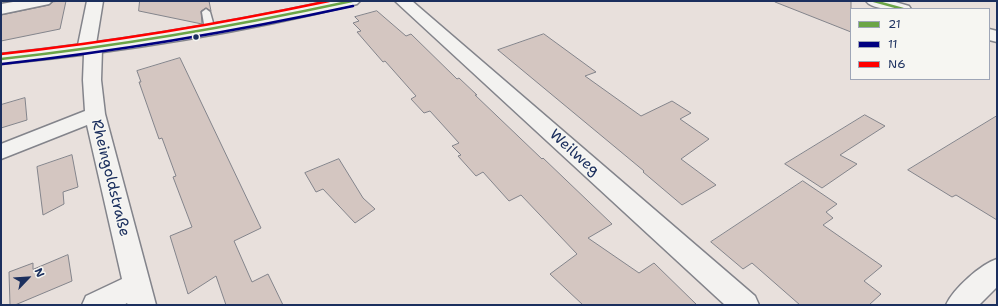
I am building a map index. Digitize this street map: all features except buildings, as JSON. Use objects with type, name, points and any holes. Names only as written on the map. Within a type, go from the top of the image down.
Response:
[{"type":"street","points":[[1,9],[44,1]]},
{"type":"street","name":"Rheingoldstraße","points":[[95,1],[89,49],[95,114],[139,295]]},
{"type":"street","points":[[1,59],[89,49],[210,30],[352,1]]},
{"type":"street","name":"Weilweg","points":[[403,1],[745,305]]},
{"type":"street","points":[[874,1],[899,8]]},
{"type":"street","points":[[1,152],[95,114]]},
{"type":"street","points":[[960,305],[997,270]]},
{"type":"street","points":[[96,305],[139,295]]},
{"type":"lane","points":[[206,12],[210,30]]},
{"type":"transit line","name":"N6","points":[[1,54],[124,39],[247,18],[329,1]]},
{"type":"transit line","name":"21","points":[[1,59],[177,35],[352,1]]},
{"type":"transit line","name":"21","points":[[874,1],[899,8]]},
{"type":"transit line","name":"11","points":[[2,64],[178,40],[353,6]]}]
